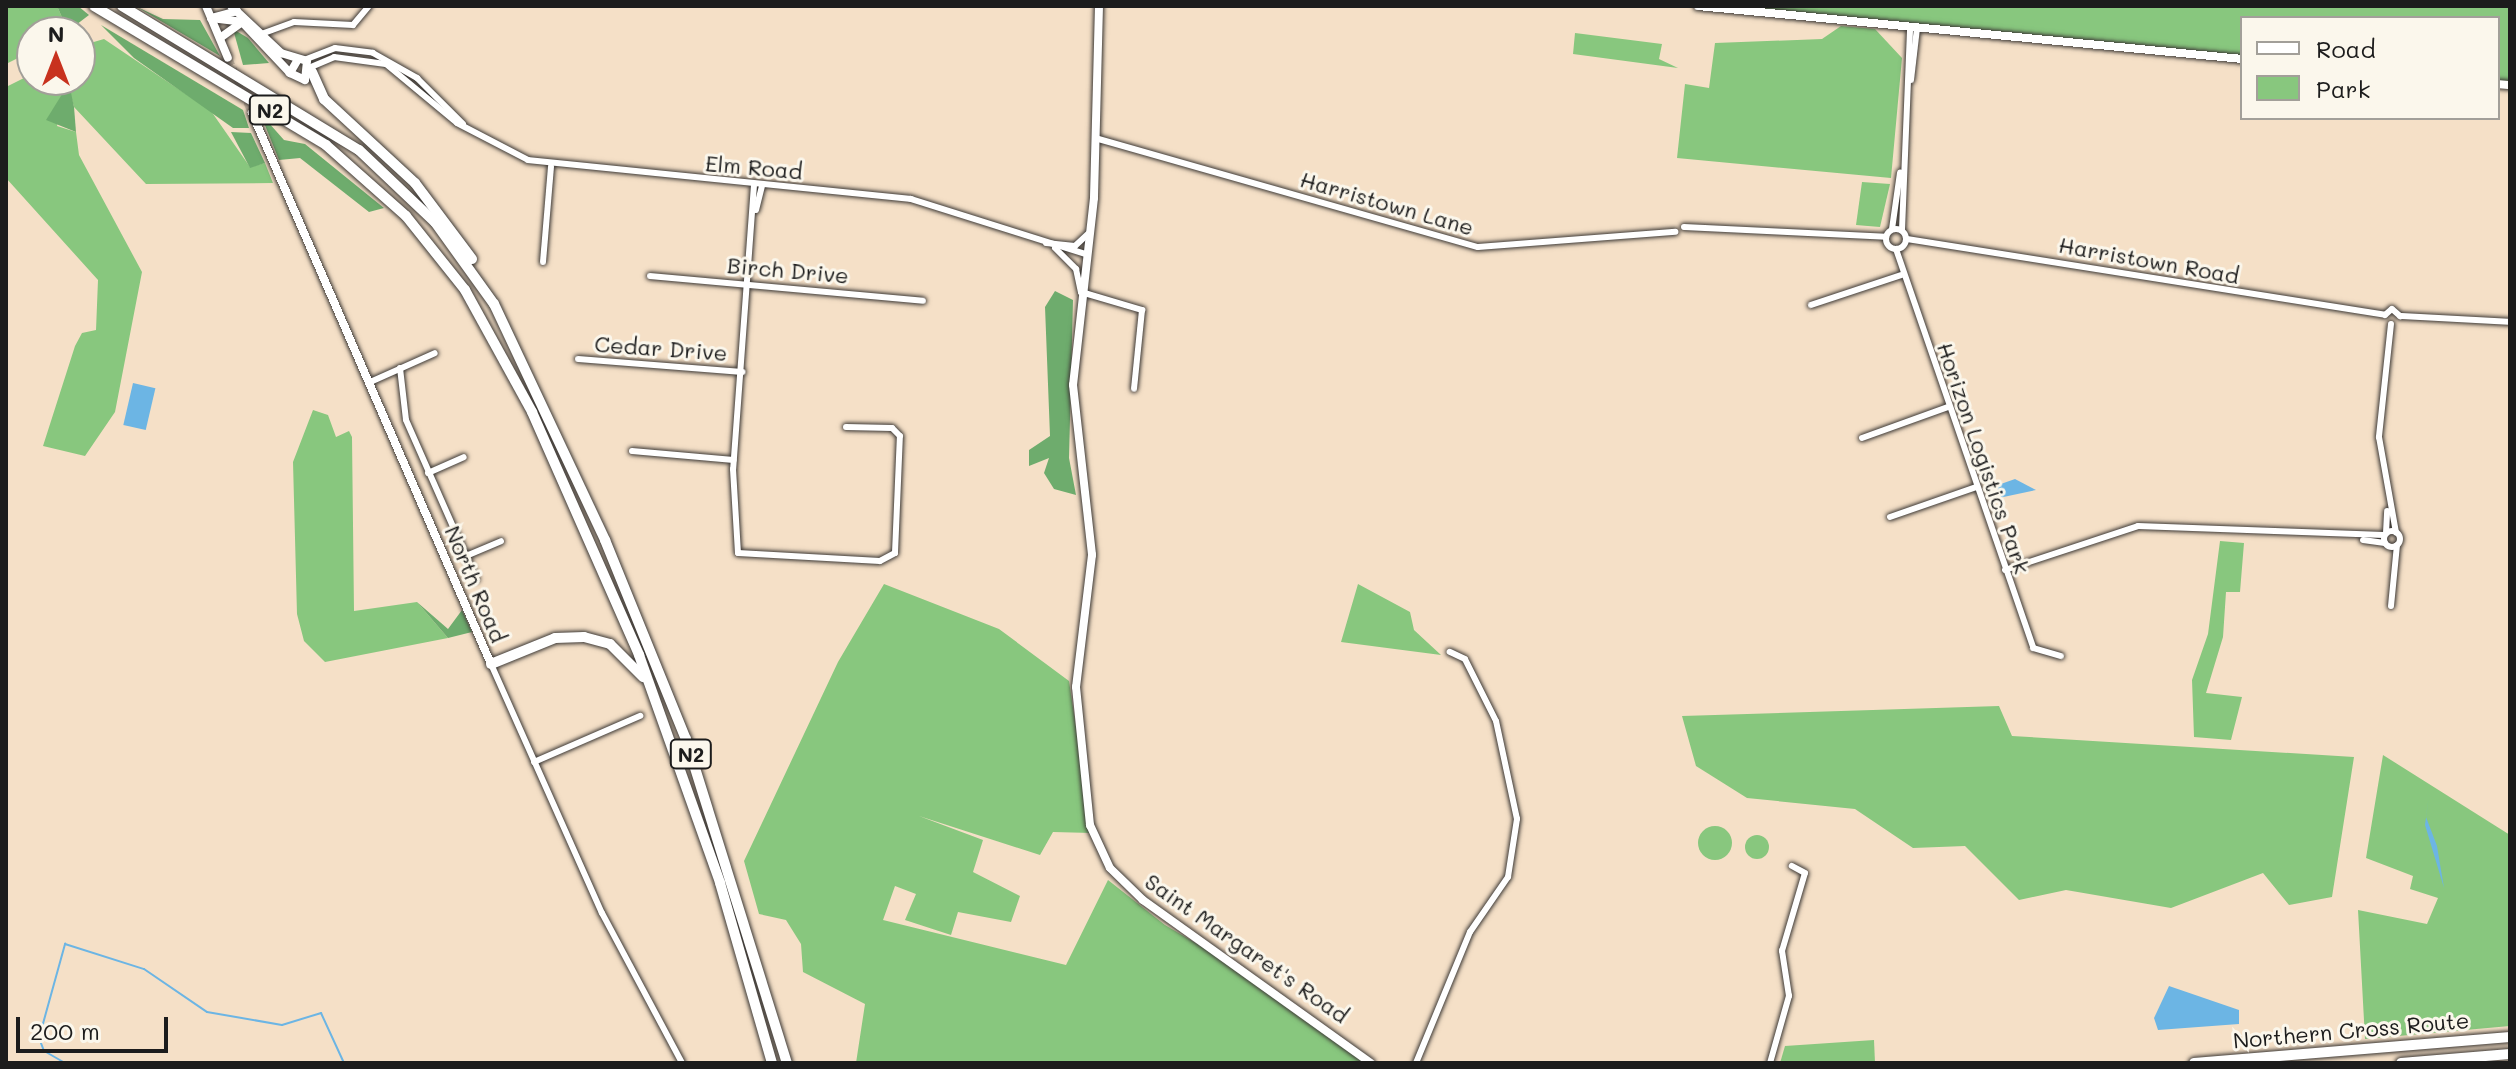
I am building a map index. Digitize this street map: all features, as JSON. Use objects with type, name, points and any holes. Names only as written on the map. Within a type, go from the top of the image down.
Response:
[{"type":"highway","name":"N2","points":[[94,6],[326,145],[427,239],[486,324],[532,412],[674,748],[772,1063]]},
{"type":"highway","name":"N2","points":[[122,6],[308,113],[401,186],[494,304],[575,473],[704,790],[787,1063]]},
{"type":"highway","points":[[306,65],[324,99],[406,173],[462,244],[521,344],[575,473]]},
{"type":"highway","points":[[491,664],[555,638],[610,644],[642,675],[674,748]]},
{"type":"highway","name":"Northern Cross Route","points":[[2194,1063],[2510,1037]]},
{"type":"highway","name":"Northern Cross Route","points":[[2401,1063],[2510,1054]]},
{"type":"main road","points":[[206,6],[228,58]]},
{"type":"main road","points":[[231,6],[306,65]]},
{"type":"main road","name":"Saint Margaret's Road","points":[[1099,6],[1095,138],[1073,408],[1092,578],[1076,702],[1090,825],[1110,868],[1143,900],[1371,1063]]},
{"type":"main road","points":[[1698,6],[2240,59]]},
{"type":"main road","points":[[211,18],[239,12]]},
{"type":"main road","points":[[211,18],[247,27],[301,81],[306,65]]},
{"type":"main road","points":[[220,38],[232,24],[247,27]]},
{"type":"main road","points":[[290,73],[306,65]]},
{"type":"main road","name":"North Road","points":[[252,113],[491,664]]},
{"type":"street","points":[[264,33],[294,22],[353,25],[369,6]]},
{"type":"street","points":[[1886,237],[1892,229],[1901,169],[1914,27]]},
{"type":"street","name":"Elm Road","points":[[306,65],[343,48],[389,59],[465,127],[510,154],[551,166],[911,199],[1055,248],[1085,254]]},
{"type":"street","name":"Harristown Lane","points":[[1095,138],[1478,247],[1675,232]]},
{"type":"street","points":[[543,262],[551,166]]},
{"type":"street","points":[[1684,227],[1886,237],[1896,249],[1907,239],[1902,230],[1901,169]]},
{"type":"street","points":[[754,185],[756,210]]},
{"type":"street","points":[[762,186],[756,210],[748,285],[733,469],[738,553],[889,559],[898,545],[900,436],[892,428],[846,427]]},
{"type":"street","points":[[1892,229],[1902,230]]},
{"type":"street","name":"Elm Road","points":[[1043,244],[1075,246],[1088,234]]},
{"type":"street","name":"Harristown Road","points":[[1907,239],[2385,315],[2392,309],[2400,316]]},
{"type":"street","name":"Elm Road","points":[[1055,248],[1069,257]]},
{"type":"street","name":"Horizon Logistics Park","points":[[1896,249],[1901,275],[2033,648],[2061,656]]},
{"type":"street","points":[[1085,254],[1069,257],[1081,292],[1142,310],[1134,389]]},
{"type":"street","points":[[1811,305],[1901,275]]},
{"type":"street","name":"Birch Drive","points":[[650,276],[923,301]]},
{"type":"street","points":[[2385,315],[2391,324],[2379,437],[2388,503],[2396,532]]},
{"type":"street","points":[[2391,324],[2400,316],[2510,322]]},
{"type":"street","points":[[368,383],[435,353]]},
{"type":"street","name":"Cedar Drive","points":[[578,359],[742,372]]},
{"type":"street","points":[[400,368],[404,414],[476,579]]},
{"type":"street","points":[[1862,438],[1948,407]]},
{"type":"street","points":[[632,451],[734,460]]},
{"type":"street","points":[[428,473],[464,457]]},
{"type":"street","points":[[1890,517],[1976,487]]},
{"type":"street","points":[[2388,503],[2388,541],[2394,570],[2391,606]]},
{"type":"street","points":[[2005,570],[2138,526],[2388,541]]},
{"type":"street","points":[[2388,541],[2396,532]]},
{"type":"street","points":[[2388,541],[2396,532]]},
{"type":"street","points":[[466,556],[501,541]]},
{"type":"street","points":[[1416,1063],[1470,932],[1508,877],[1517,819],[1496,721],[1465,659],[1450,652]]},
{"type":"street","name":"North Road","points":[[491,664],[534,762],[682,1063]]},
{"type":"street","points":[[534,762],[640,716]]},
{"type":"street","points":[[1770,1063],[1789,996],[1782,951],[1805,873],[1792,866]]},
{"type":"green space","points":[[6,6],[57,6],[61,16],[16,16],[16,59],[6,64]]},
{"type":"green space","points":[[57,6],[78,6],[89,15],[88,16],[61,16]]},
{"type":"green space","points":[[1732,6],[2510,6],[2510,82],[2500,81],[2500,16],[2240,16],[2240,56]]},
{"type":"green space","points":[[137,7],[163,19],[200,20],[220,56]]},
{"type":"green space","points":[[101,25],[243,110],[249,128],[233,128],[134,58]]},
{"type":"green space","points":[[1841,26],[1875,29],[1902,58],[1891,178],[1677,158],[1685,84],[1709,88],[1715,43],[1822,39]]},
{"type":"green space","points":[[233,29],[248,38],[269,63],[243,65]]},
{"type":"green space","points":[[1575,33],[1662,44],[1659,59],[1678,68],[1573,54]]},
{"type":"green space","points":[[104,39],[211,111],[250,167],[265,163],[273,183],[146,184],[74,107],[71,96],[96,96],[96,41]]},
{"type":"green space","points":[[16,82],[16,96],[65,96],[57,126],[76,132],[79,155],[142,272],[115,412],[85,456],[43,446],[75,346],[82,333],[96,330],[98,280],[6,178],[6,87]]},
{"type":"green space","points":[[61,96],[72,96],[76,132],[46,120]]},
{"type":"green space","points":[[260,113],[284,140],[305,144],[384,208],[369,212],[300,158],[279,160]]},
{"type":"green space","points":[[231,132],[251,133],[265,163],[250,168]]},
{"type":"green space","points":[[1862,182],[1890,184],[1880,227],[1856,225]]},
{"type":"green space","points":[[1055,291],[1073,300],[1069,458],[1076,495],[1054,489],[1044,473],[1049,458],[1029,466],[1029,450],[1050,436],[1045,307]]},
{"type":"green space","points":[[313,410],[328,415],[336,437],[349,431],[352,437],[354,611],[417,602],[448,638],[325,662],[304,641],[297,614],[293,462]]},
{"type":"green space","points":[[2220,541],[2244,543],[2240,592],[2226,592],[2223,637],[2206,693],[2242,697],[2231,740],[2194,737],[2192,680],[2208,634]]},
{"type":"green space","points":[[884,584],[999,629],[1069,681],[1092,833],[1053,832],[1040,855],[919,816],[983,840],[973,872],[1020,896],[1011,922],[958,912],[951,935],[905,920],[916,894],[895,886],[883,920],[1066,965],[1108,880],[1165,925],[1262,982],[1365,1063],[856,1063],[865,1004],[803,972],[801,944],[786,920],[759,914],[744,861],[838,662]]},
{"type":"green space","points":[[1358,584],[1410,612],[1414,630],[1441,655],[1341,642]]},
{"type":"green space","points":[[417,602],[448,629],[462,610],[472,632],[448,638]]},
{"type":"green space","points":[[1999,706],[2012,736],[2354,757],[2332,897],[2289,905],[2263,873],[2171,908],[2066,890],[2019,900],[1965,846],[1913,848],[1855,809],[1747,798],[1696,766],[1682,716]]},
{"type":"green space","points":[[2383,755],[2510,835],[2510,1026],[2365,1039],[2358,910],[2427,924],[2438,898],[2410,889],[2413,876],[2366,858]]},
{"type":"green space","points":[[1715,826],[1727,831],[1732,843],[1727,855],[1715,860],[1703,855],[1698,843],[1703,831]]},
{"type":"green space","points":[[1757,835],[1765,839],[1769,847],[1765,855],[1757,859],[1749,855],[1745,847],[1749,839]]},
{"type":"green space","points":[[1874,1040],[1875,1063],[1780,1063],[1785,1046]]},
{"type":"water","points":[[133,383],[155,388],[146,430],[123,425]]},
{"type":"water","points":[[2015,479],[2036,490],[1994,499],[1998,485]]},
{"type":"water","points":[[2426,817],[2437,846],[2444,888],[2425,825]]},
{"type":"water","points":[[2169,986],[2239,1010],[2239,1024],[2158,1030],[2154,1018]]},
{"type":"waterway","points":[[65,1063],[44,1051],[39,1038],[65,944],[144,969],[207,1012],[282,1025],[321,1013],[344,1063]]},
{"type":"tunnel","points":[[228,58],[252,113]]}]
